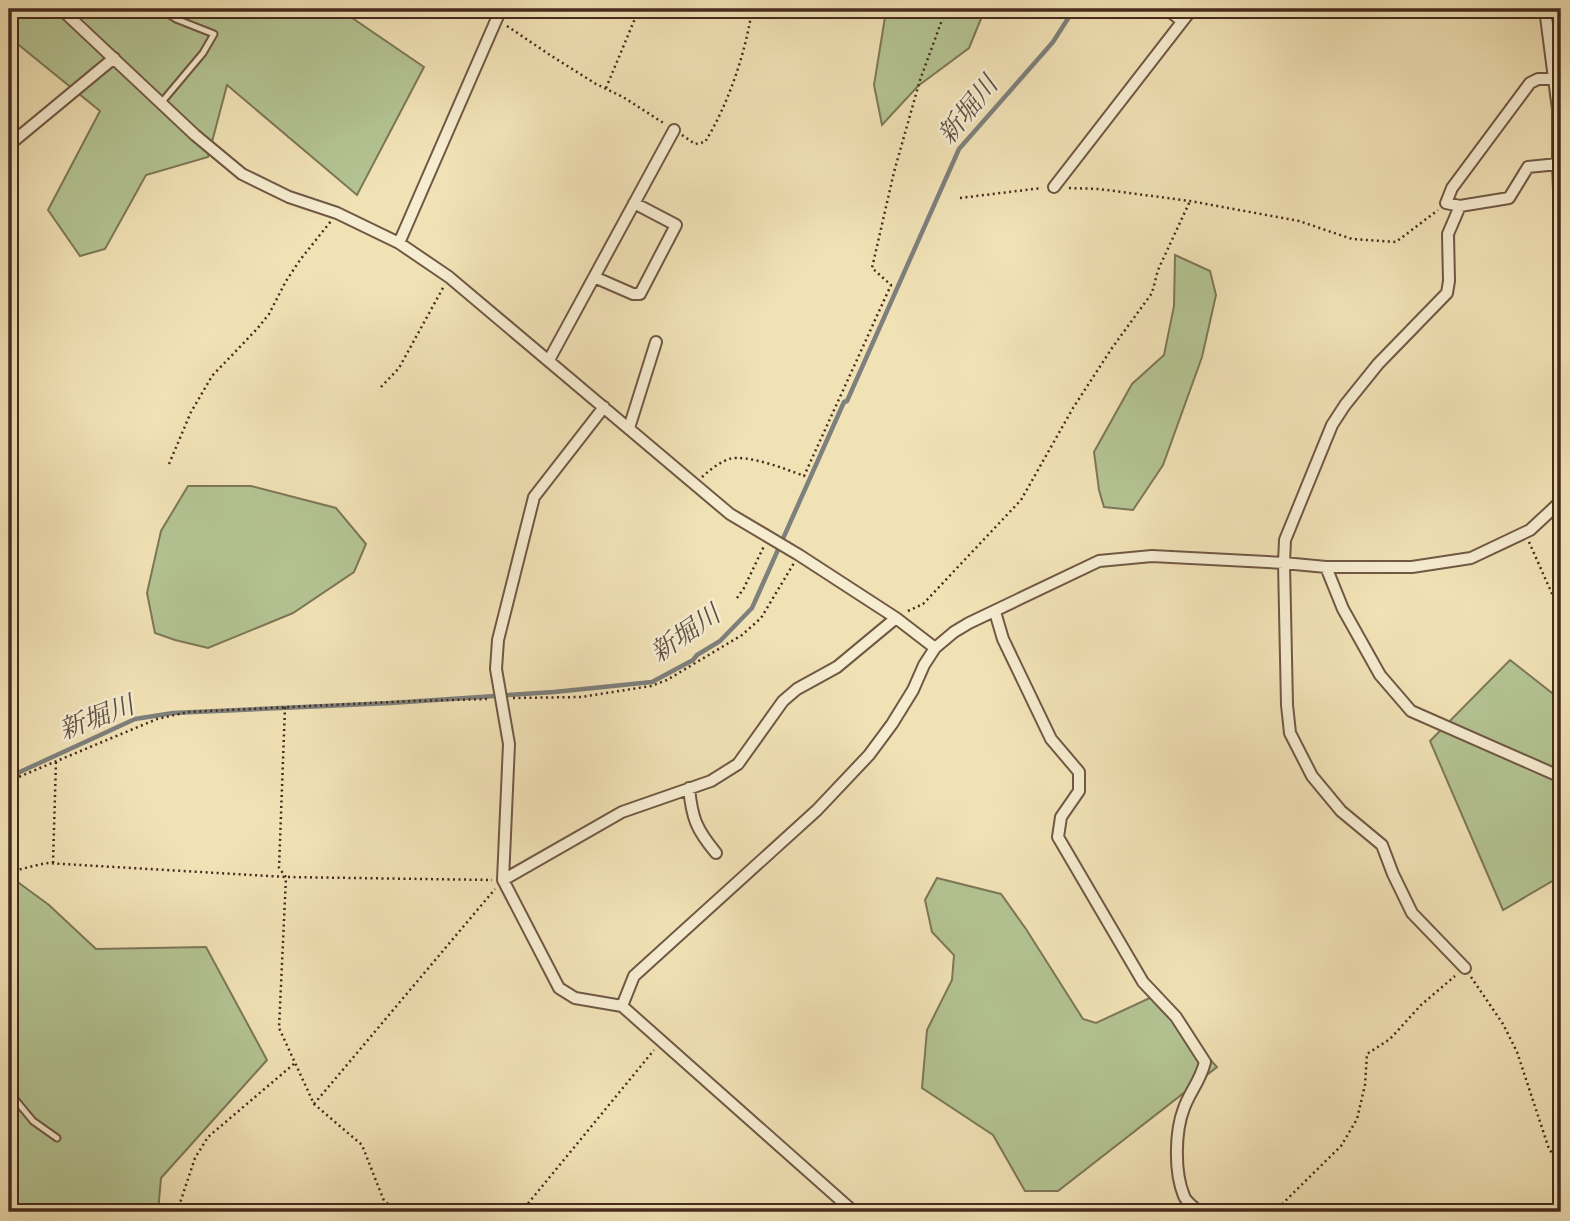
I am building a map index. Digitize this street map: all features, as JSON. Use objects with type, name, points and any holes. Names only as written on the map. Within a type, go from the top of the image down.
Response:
[{"type":"street","points":[[61,9],[195,135],[242,174],[289,197],[337,213],[399,243],[449,277],[730,514],[896,618],[934,648]]},
{"type":"street","points":[[1167,9],[1182,20]]},
{"type":"street","points":[[1054,187],[1192,9]]},
{"type":"street","points":[[1545,9],[1558,109],[1561,243]]},
{"type":"street","points":[[399,243],[498,14]]},
{"type":"street","points":[[9,145],[114,58]]},
{"type":"street","points":[[1553,79],[1538,79],[1530,83],[1452,188],[1446,203],[1460,206],[1508,198],[1528,167],[1558,164]]},
{"type":"street","points":[[548,360],[674,130]]},
{"type":"street","points":[[594,277],[633,294],[640,294],[676,225],[634,203]]},
{"type":"street","points":[[1460,206],[1447,234],[1450,281],[1447,293],[1378,364],[1338,415],[1285,540],[1284,563],[1290,733],[1312,776],[1341,811],[1382,845],[1412,913],[1465,968]]},
{"type":"street","points":[[629,429],[656,342]]},
{"type":"street","points":[[604,407],[534,497],[498,640],[496,669],[509,744],[503,880],[559,988],[575,998],[622,1006],[854,1212]]},
{"type":"street","points":[[622,1006],[634,976],[817,810],[869,755],[913,690],[934,648],[954,632],[1099,561],[1152,556],[1326,567],[1412,567],[1471,558],[1530,530],[1561,500]]},
{"type":"street","points":[[1326,567],[1343,609],[1380,675],[1411,711],[1561,777]]},
{"type":"street","points":[[995,612],[1003,639],[1051,738],[1079,772],[1079,791],[1061,817],[1058,837],[1143,982],[1176,1017],[1205,1062],[1201,1076],[1185,1105],[1178,1130],[1178,1166],[1184,1198],[1199,1212]]},
{"type":"street","points":[[503,880],[622,812],[711,781],[738,764],[783,701],[797,689],[837,667],[896,618]]},
{"type":"street","points":[[689,788],[692,816],[705,840],[716,853]]},
{"type":"lane","points":[[160,9],[176,19],[214,34],[203,53],[161,103]]},
{"type":"lane","points":[[9,1092],[33,1121],[57,1138]]},
{"type":"path","points":[[606,88],[639,9]]},
{"type":"path","points":[[498,14],[550,55],[623,97],[695,144],[705,142],[724,103],[749,33],[752,9]]},
{"type":"path","points":[[695,484],[716,464],[732,458],[766,463],[804,475],[891,285],[872,268],[916,93],[946,9]]},
{"type":"path","points":[[960,198],[1054,187],[1099,189],[1190,201],[1299,221],[1352,239],[1396,242],[1446,203]]},
{"type":"path","points":[[896,618],[923,604],[1021,500],[1073,408],[1152,293],[1158,270],[1190,201]]},
{"type":"path","points":[[169,464],[191,412],[212,376],[269,314],[293,270],[337,213]]},
{"type":"path","points":[[382,387],[399,368],[449,277]]},
{"type":"path","points":[[1524,533],[1561,614]]},
{"type":"path","points":[[737,598],[768,536]]},
{"type":"path","points":[[9,781],[157,719],[188,712],[413,701],[581,697],[651,686],[667,680],[742,635],[761,618],[799,555]]},
{"type":"path","points":[[285,707],[279,868],[285,877],[279,1028],[314,1104],[362,1145],[384,1201],[399,1212]]},
{"type":"path","points":[[53,864],[56,761]]},
{"type":"path","points":[[9,872],[46,863],[285,877],[503,880]]},
{"type":"path","points":[[314,1104],[503,880]]},
{"type":"path","points":[[1275,1212],[1341,1146],[1357,1119],[1365,1085],[1367,1054],[1390,1039],[1422,1005],[1465,968],[1503,1024],[1517,1052],[1549,1149],[1561,1165]]},
{"type":"path","points":[[521,1212],[660,1042]]},
{"type":"path","points":[[177,1212],[195,1158],[208,1137],[295,1063]]},
{"type":"green space","points":[[9,9],[339,9],[424,67],[357,195],[227,85],[208,157],[146,175],[105,249],[80,256],[48,210],[100,111],[9,37]]},
{"type":"green space","points":[[884,9],[985,9],[969,48],[918,86],[882,125],[874,85],[886,11]]},
{"type":"green space","points":[[1175,255],[1210,271],[1216,295],[1202,357],[1163,465],[1133,510],[1104,507],[1094,452],[1132,384],[1164,355],[1174,306]]},
{"type":"green space","points":[[188,486],[251,486],[336,508],[366,544],[354,572],[293,613],[208,648],[175,640],[155,633],[147,593],[161,531]]},
{"type":"green space","points":[[1510,660],[1561,700],[1561,876],[1503,910],[1430,741]]},
{"type":"green space","points":[[937,878],[1001,894],[1083,1019],[1096,1023],[1154,996],[1217,1067],[1058,1191],[1025,1191],[993,1135],[922,1088],[927,1030],[952,980],[954,955],[932,932],[925,900]]},
{"type":"green space","points":[[19,883],[49,905],[96,949],[206,947],[267,1060],[161,1178],[158,1212],[9,1212],[9,887]]},
{"type":"waterway","name":"新堀川","points":[[9,777],[135,719],[173,713],[391,703],[554,692],[652,682],[693,660],[720,641],[752,608],[959,149],[1053,42],[1074,9]]}]
